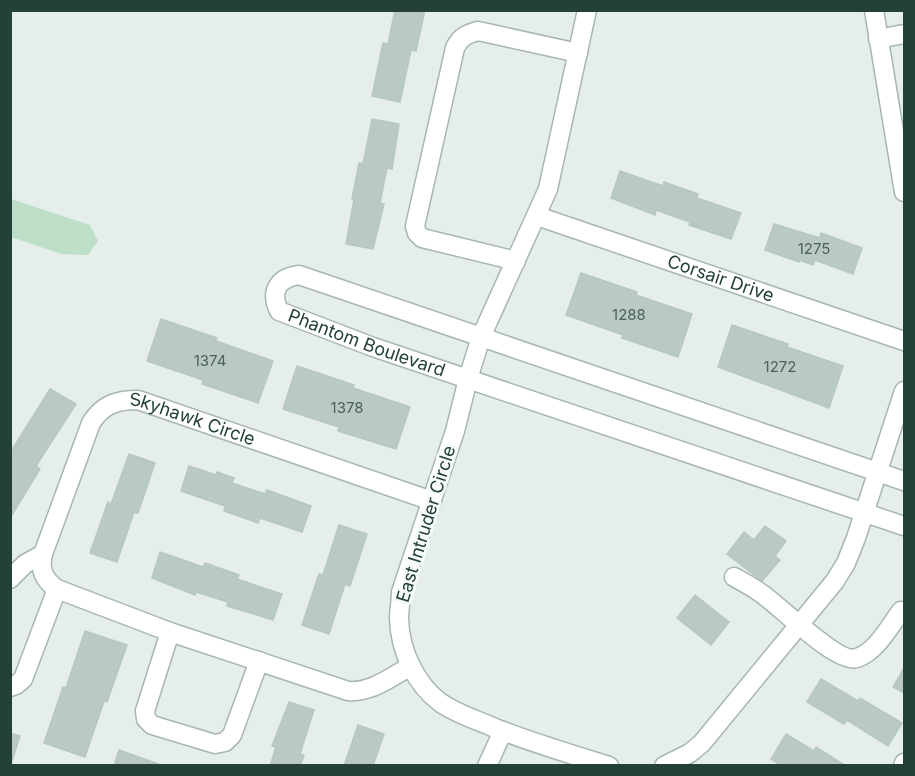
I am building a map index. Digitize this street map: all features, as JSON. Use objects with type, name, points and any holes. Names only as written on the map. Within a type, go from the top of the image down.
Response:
[{"type":"street","name":"East Intruder Circle","points":[[587,10],[548,189],[481,337],[455,431],[401,592],[399,618],[402,640],[411,666],[424,688],[440,702],[454,711],[534,743],[609,765]]},
{"type":"street","points":[[874,10],[904,192]]},
{"type":"street","points":[[516,261],[422,237],[417,233],[415,226],[455,48],[466,34],[478,31],[578,53]]},
{"type":"street","points":[[878,39],[904,34]]},
{"type":"street","name":"Corsair Drive","points":[[537,216],[904,341]]},
{"type":"street","name":"Phantom Boulevard","points":[[904,480],[299,275],[289,276],[276,290],[275,302],[279,311],[374,347],[904,526]]},
{"type":"street","points":[[669,765],[702,743],[835,581],[846,563],[904,392]]},
{"type":"street","name":"Skyhawk Circle","points":[[43,554],[91,423],[103,408],[122,400],[138,400],[432,501]]},
{"type":"street","points":[[10,579],[25,564],[43,554]]},
{"type":"street","points":[[43,554],[41,563],[44,577],[57,589],[170,632],[348,692],[369,690],[411,666]]},
{"type":"street","points":[[734,577],[763,594],[842,657],[857,658],[876,645],[901,611]]},
{"type":"street","points":[[10,687],[23,679],[57,589]]},
{"type":"street","points":[[170,632],[145,711],[146,719],[152,725],[215,744],[225,742],[232,735],[259,661]]},
{"type":"street","points":[[487,765],[503,731]]},
{"type":"green space","points":[[11,199],[90,225],[98,241],[88,255],[61,254],[11,237]]},
{"type":"building","points":[[395,10],[425,10],[416,51],[411,50],[400,102],[372,96],[383,43],[388,44]]},
{"type":"building","points":[[372,119],[399,124],[392,169],[387,168],[380,203],[384,204],[373,249],[346,244],[359,163],[363,164]]},
{"type":"building","points":[[620,171],[663,186],[664,182],[698,194],[697,198],[741,213],[731,239],[689,225],[690,222],[656,210],[655,215],[611,198]]},
{"type":"building","points":[[774,224],[820,238],[821,233],[862,248],[853,274],[815,260],[813,265],[765,250]]},
{"type":"building","points":[[581,273],[692,314],[678,357],[622,338],[623,335],[566,315]]},
{"type":"building","points":[[161,319],[217,338],[216,341],[273,361],[258,403],[202,384],[203,380],[147,361]]},
{"type":"building","points":[[732,325],[843,366],[829,408],[718,367]]},
{"type":"building","points":[[297,366],[410,407],[396,449],[338,431],[339,427],[283,409]]},
{"type":"building","points":[[50,389],[76,404],[36,466],[40,469],[12,515],[10,461],[14,455],[10,453]]},
{"type":"building","points":[[129,454],[155,463],[138,513],[134,512],[117,562],[90,553],[108,502],[111,504]]},
{"type":"building","points":[[189,466],[216,475],[217,472],[234,478],[232,483],[265,494],[267,490],[311,506],[302,532],[260,518],[258,523],[224,511],[225,506],[181,491]]},
{"type":"building","points":[[339,525],[367,534],[350,586],[345,584],[329,634],[302,625],[319,574],[323,575]]},
{"type":"building","points":[[765,526],[786,541],[775,556],[780,560],[762,581],[727,554],[744,532],[754,540]]},
{"type":"building","points":[[160,552],[203,567],[205,563],[239,575],[237,579],[282,594],[273,620],[227,606],[228,602],[196,592],[195,595],[152,578]]},
{"type":"building","points":[[695,595],[729,622],[711,645],[677,618]]},
{"type":"building","points":[[85,631],[127,645],[107,702],[104,701],[85,757],[44,743]]},
{"type":"building","points":[[904,668],[904,693],[893,687]]},
{"type":"building","points":[[821,679],[858,701],[860,698],[902,723],[888,746],[847,720],[844,724],[807,702]]},
{"type":"building","points":[[289,702],[314,710],[300,754],[304,755],[300,766],[270,766],[276,747],[272,746]]},
{"type":"building","points":[[358,725],[384,734],[373,766],[344,766]]},
{"type":"building","points":[[10,733],[20,736],[11,764],[10,764]]},
{"type":"building","points":[[786,734],[814,751],[816,747],[846,766],[782,766],[771,759]]},
{"type":"building","points":[[119,750],[164,766],[114,766]]}]
